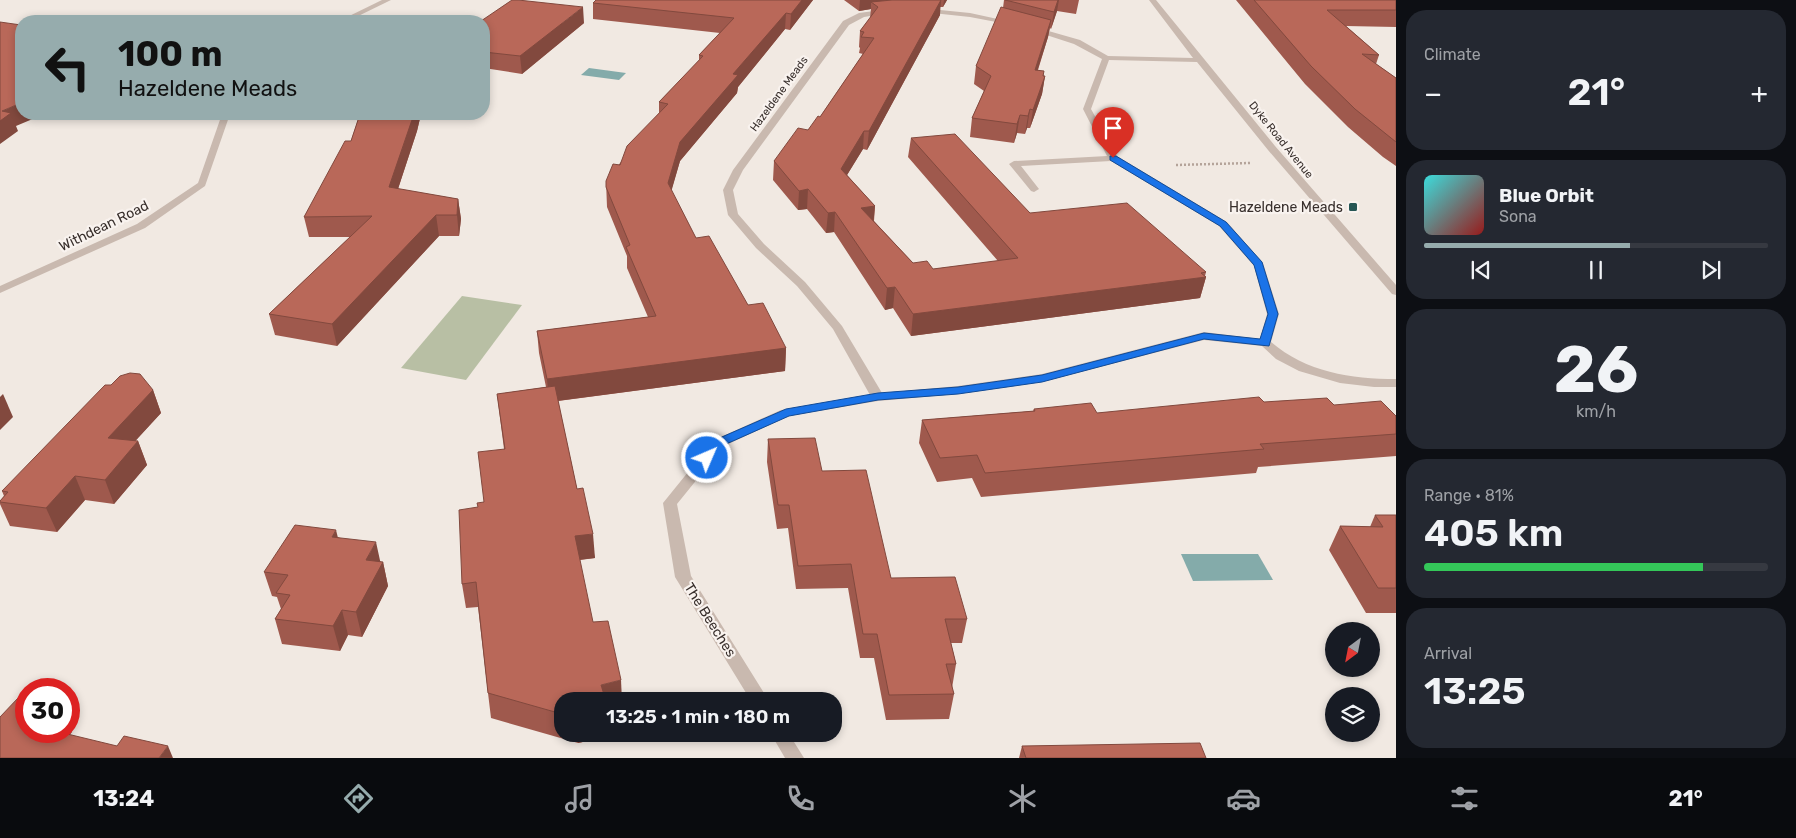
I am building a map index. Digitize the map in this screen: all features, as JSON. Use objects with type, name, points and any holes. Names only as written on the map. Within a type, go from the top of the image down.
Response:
[{"type":"street","points":[[356,15],[388,0]]},
{"type":"street","name":"Dyke Road Avenue","points":[[1152,0],[1198,60],[1283,163],[1396,292]]},
{"type":"street","name":"Hazeldene Meads","points":[[878,397],[838,328],[801,284],[760,246],[733,215],[728,190],[738,170],[846,23],[862,14],[900,9]]},
{"type":"street","points":[[916,9],[970,15],[1041,30],[1076,42],[1106,58],[1198,60]]},
{"type":"street","points":[[1106,58],[1087,109],[1113,158],[1223,224],[1259,264],[1273,314],[1265,343],[1280,356],[1303,368],[1340,379],[1374,383],[1396,383]]},
{"type":"street","name":"Withdean Road","points":[[0,290],[141,226],[202,184],[224,120]]},
{"type":"street","points":[[1034,189],[1014,164],[1113,158]]},
{"type":"street","name":"The Beeches","points":[[754,692],[683,577],[670,503],[719,443],[786,413],[878,397],[958,390],[1042,378],[1204,336],[1265,343]]},
{"type":"street","points":[[785,742],[795,758]]},
{"type":"path","points":[[1128,167],[1283,163]]},
{"type":"green space","points":[[462,296],[522,305],[466,380],[401,368]]},
{"type":"water","points":[[589,68],[626,73],[619,80],[581,75]]},
{"type":"water","points":[[1181,554],[1258,554],[1273,580],[1193,581]]},
{"type":"building","points":[[512,0],[583,7],[520,56],[490,53],[490,15]]},
{"type":"building","points":[[596,0],[802,0],[791,14],[786,13],[733,74],[738,75],[680,142],[668,183],[696,238],[709,236],[748,305],[763,303],[786,348],[547,379],[537,331],[656,316],[626,247],[630,245],[606,187],[606,181],[613,164],[620,165],[627,146],[668,104],[659,102],[703,56],[699,55],[734,18],[593,3]]},
{"type":"building","points":[[941,0],[869,131],[864,131],[841,169],[875,206],[861,208],[913,263],[927,261],[933,269],[1018,258],[911,138],[955,134],[1030,213],[1127,203],[1206,272],[1201,273],[1206,277],[913,314],[895,287],[887,288],[835,212],[828,213],[808,189],[799,191],[774,161],[798,128],[808,130],[818,116],[820,117],[874,38],[861,37],[864,32],[860,31],[878,7],[871,2]]},
{"type":"building","points":[[1005,0],[1058,0],[1054,12]]},
{"type":"building","points":[[1254,0],[1396,0],[1396,10],[1327,10],[1379,55],[1362,54],[1396,78],[1396,142],[1355,109],[1311,66]]},
{"type":"building","points":[[1001,7],[1051,20],[1035,70],[1044,71],[1043,76],[1045,76],[1033,110],[1030,109],[1028,116],[1020,115],[1017,124],[972,118],[991,76],[976,66]]},
{"type":"building","points":[[0,22],[15,24],[15,106],[2,111],[11,113],[0,121]]},
{"type":"building","points":[[358,120],[412,120],[389,187],[458,199],[457,215],[436,215],[332,324],[269,314],[372,216],[304,217],[345,141],[351,141]]},
{"type":"building","points":[[130,373],[140,374],[153,390],[108,438],[138,441],[105,480],[75,476],[46,508],[0,502],[8,492],[2,491],[105,385],[111,385],[120,376]]},
{"type":"building","points":[[555,386],[577,489],[583,488],[593,534],[575,536],[593,622],[608,621],[621,680],[601,685],[603,692],[554,692],[554,712],[488,693],[476,582],[462,584],[459,510],[478,507],[477,503],[484,502],[478,452],[505,449],[497,394]]},
{"type":"building","points":[[1259,397],[1264,402],[1327,398],[1334,405],[1381,401],[1396,416],[1396,434],[1260,444],[1264,449],[985,473],[977,455],[940,458],[922,420],[1035,411],[1034,409],[1091,403],[1097,413]]},
{"type":"building","points":[[815,438],[822,471],[866,470],[891,578],[955,577],[967,619],[945,619],[956,664],[946,664],[954,694],[889,695],[877,634],[863,634],[851,564],[798,566],[789,505],[778,505],[768,439]]},
{"type":"building","points":[[1375,515],[1396,515],[1396,588],[1378,588],[1340,526],[1383,527]]},
{"type":"building","points":[[295,525],[336,530],[332,537],[376,542],[366,560],[383,562],[356,612],[342,610],[333,626],[275,619],[290,595],[276,593],[288,575],[264,572]]},
{"type":"building","points":[[15,701],[15,743],[80,743],[80,737],[117,746],[124,736],[168,746],[159,758],[0,758],[0,717]]},
{"type":"building","points":[[1200,743],[1206,758],[1026,758],[1022,746]]},
{"type":"place","name":"Hazeldene Meads","points":[[1353,207]]},
{"type":"route","points":[[707,458],[719,443],[786,413],[878,397],[958,390],[1042,378],[1204,336],[1265,343],[1273,314],[1259,264],[1223,224],[1113,158]]}]
